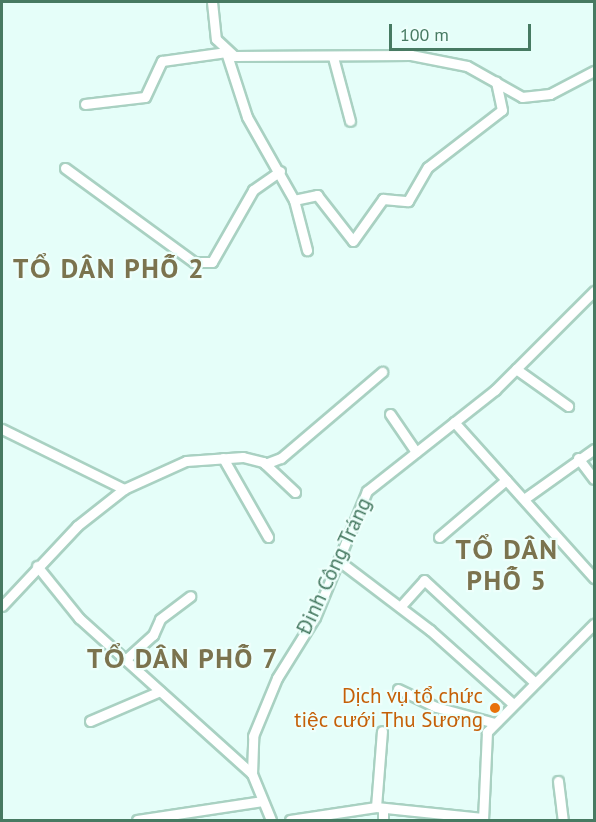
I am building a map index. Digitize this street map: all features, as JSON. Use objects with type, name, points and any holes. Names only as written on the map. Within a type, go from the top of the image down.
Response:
[{"type":"street","points":[[212,2],[216,39],[226,52],[247,117],[280,171],[294,200],[307,250]]},
{"type":"street","points":[[85,104],[145,97],[162,61],[226,52],[333,57],[411,55],[466,66],[522,97],[550,94],[594,71]]},
{"type":"street","points":[[333,57],[350,121]]},
{"type":"street","points":[[294,200],[316,195],[353,241],[383,199],[408,201],[428,167],[502,110],[496,82]]},
{"type":"street","points":[[65,168],[194,262],[212,262],[253,190],[280,171]]},
{"type":"street","name":"Đinh Công Tráng","points":[[271,820],[252,774],[253,736],[339,561],[367,491],[516,369],[594,291]]},
{"type":"street","points":[[516,369],[568,406]]},
{"type":"street","points":[[2,606],[37,566],[124,489],[186,461],[223,458],[265,464],[281,458],[382,372]]},
{"type":"street","points":[[390,414],[416,452]]},
{"type":"street","points":[[454,422],[594,578]]},
{"type":"street","points":[[2,429],[124,489]]},
{"type":"street","points":[[524,500],[578,458],[594,449]]},
{"type":"street","points":[[223,458],[268,537]]},
{"type":"street","points":[[578,458],[594,479]]},
{"type":"street","points":[[265,464],[295,492]]},
{"type":"street","points":[[439,537],[506,480]]},
{"type":"street","points":[[339,561],[400,607],[513,704]]},
{"type":"street","points":[[37,566],[79,618],[252,774]]},
{"type":"street","points":[[400,607],[424,580],[534,682]]},
{"type":"street","points":[[125,660],[153,635],[160,619],[190,596]]},
{"type":"street","points":[[290,820],[379,808],[483,819],[487,732],[534,682],[594,624]]},
{"type":"street","points":[[398,689],[436,707],[495,723]]},
{"type":"street","points":[[90,721],[160,691]]},
{"type":"street","points":[[382,731],[379,808],[383,820]]},
{"type":"street","points":[[558,781],[563,820]]},
{"type":"street","points":[[137,820],[263,801]]},
{"type":"place","name":"Dịch vụ tổ chức tiệc cưới Thu Sương","points":[[495,708]]},
{"type":"district","name":"TỔ DÂN PHỐ 2","points":[[109,269]]},
{"type":"district","name":"TỔ DÂN PHỐ 5","points":[[507,564]]},
{"type":"district","name":"TỔ DÂN PHỐ 7","points":[[183,659]]}]
